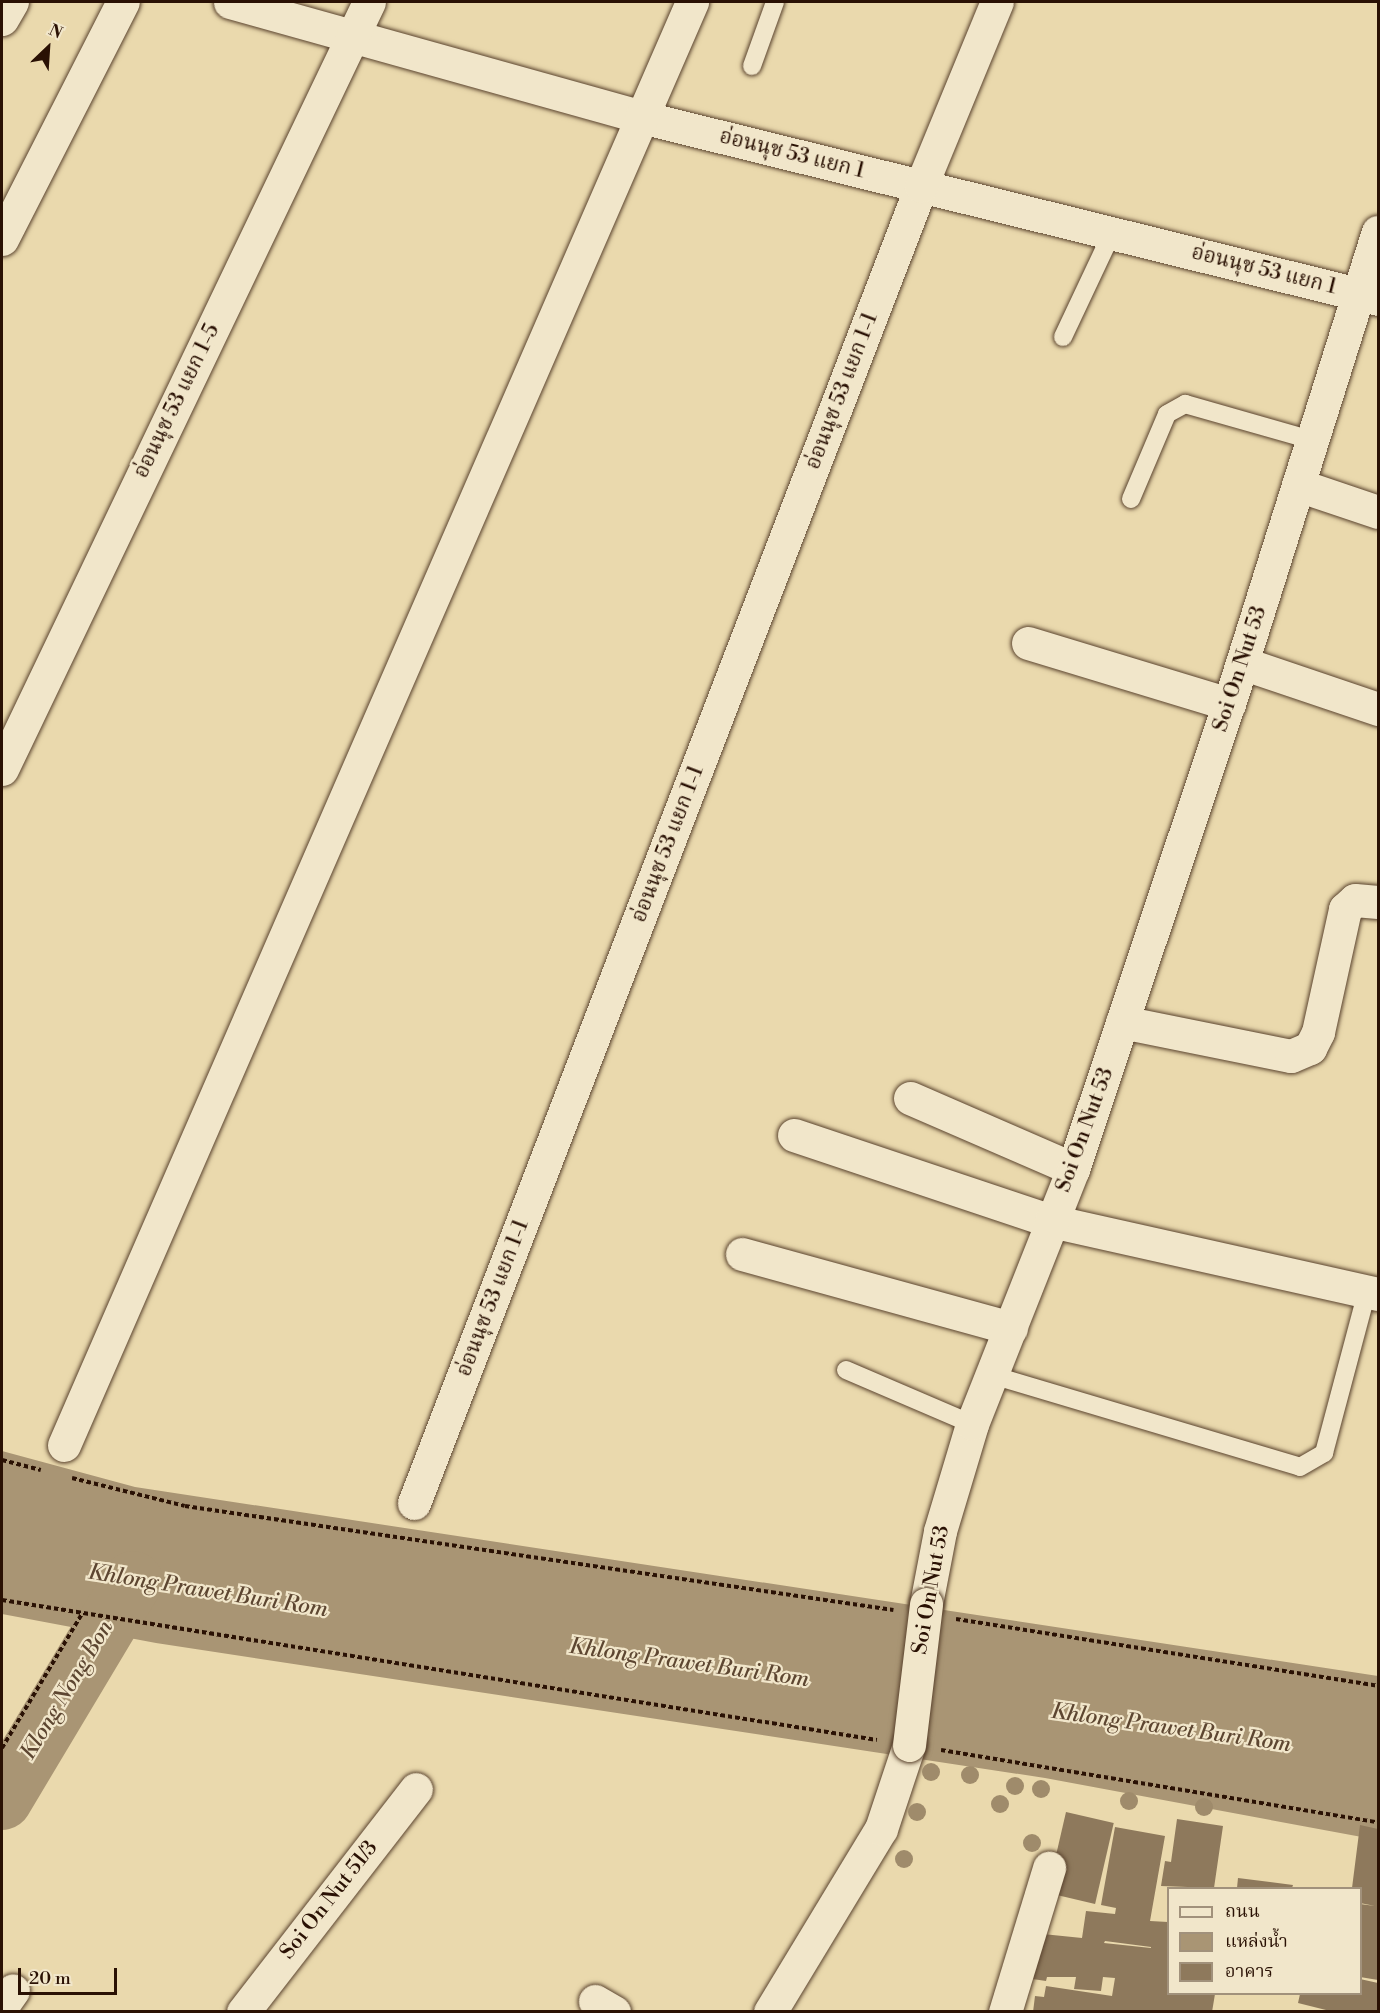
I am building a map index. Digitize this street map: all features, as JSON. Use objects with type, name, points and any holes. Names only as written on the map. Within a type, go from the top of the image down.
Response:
[{"type":"street","points":[[2,19],[12,2]]},
{"type":"street","points":[[2,239],[123,2]]},
{"type":"street","name":"อ่อนนุช 53 แยก 1","points":[[230,2],[353,33],[641,117],[1368,296]]},
{"type":"street","name":"อ่อนนุช 53 แยก 1-5","points":[[2,769],[369,2]]},
{"type":"street","points":[[56,1458],[692,2]]},
{"type":"street","name":"อ่อนนุช 53 แยก 1-1","points":[[414,1503],[921,186],[997,2]]},
{"type":"street","name":"Soi On Nut 53","points":[[770,2012],[881,1829],[909,1745],[940,1531],[972,1424],[1073,1169],[1230,704],[1311,440],[1368,296],[1378,232]]},
{"type":"street","points":[[1298,484],[1378,512]]},
{"type":"street","points":[[1028,643],[1230,704]]},
{"type":"street","points":[[1242,663],[1378,709]]},
{"type":"street","points":[[1122,1022],[1291,1056],[1310,1048],[1318,1032],[1345,909],[1355,900],[1378,902]]},
{"type":"street","points":[[910,1098],[1073,1169]]},
{"type":"street","points":[[794,1136],[1051,1221],[1373,1292]]},
{"type":"street","points":[[742,1254],[1011,1328]]},
{"type":"street","name":"Soi On Nut 51/3","points":[[243,2012],[416,1789]]},
{"type":"street","points":[[1005,2012],[1049,1868]]},
{"type":"lane","points":[[752,66],[775,2]]},
{"type":"lane","points":[[1063,337],[1112,233]]},
{"type":"lane","points":[[1131,499],[1167,414],[1185,404],[1311,440]]},
{"type":"lane","points":[[992,1375],[1300,1467],[1324,1453],[1373,1292]]},
{"type":"lane","points":[[846,1370],[972,1424]]},
{"type":"path","points":[[2,1460],[56,1458]]},
{"type":"path","points":[[70,1477],[185,1506],[929,1610],[955,1619],[1378,1686]]},
{"type":"path","points":[[2,1600],[888,1742]]},
{"type":"path","points":[[929,1610],[955,1619]]},
{"type":"path","points":[[2,1748],[82,1614]]},
{"type":"path","points":[[933,1748],[1378,1822]]},
{"type":"water","name":"Khlong Prawet Buri Rom","points":[[2,1451],[135,1487],[1378,1676],[1378,1840],[1045,1778],[156,1643],[2,1614]]},
{"type":"building","points":[[1066,1812],[1114,1823],[1095,1904],[1047,1893]]},
{"type":"building","points":[[1177,1819],[1223,1826],[1214,1887],[1161,1886],[1165,1861],[1171,1862]]},
{"type":"building","points":[[1360,1825],[1378,1829],[1378,1980],[1362,1977],[1362,1904],[1375,1906],[1362,1903],[1362,1887],[1352,1887]]},
{"type":"building","points":[[1115,1827],[1165,1836],[1150,1921],[1167,1922],[1167,1995],[1215,1995],[1212,2012],[1033,2012],[1035,1996],[1044,1997],[1046,1986],[1112,1996],[1115,1978],[1103,1977],[1101,1991],[1074,1989],[1076,1977],[1047,1977],[1046,1981],[1019,1977],[1033,1933],[1082,1938],[1086,1911],[1115,1914],[1116,1908],[1101,1905]],"holes":[[[1105,1941],[1151,1948],[1104,1943]]]},
{"type":"building","points":[[1238,1878],[1293,1885],[1292,1887],[1237,1887]]},
{"type":"building","points":[[1362,1979],[1378,1983],[1378,2012],[1334,2012],[1298,2003],[1300,1995],[1362,1995]]},
{"type":"waterway","name":"Klong Nong Bon","points":[[2,1800],[133,1581]]}]
